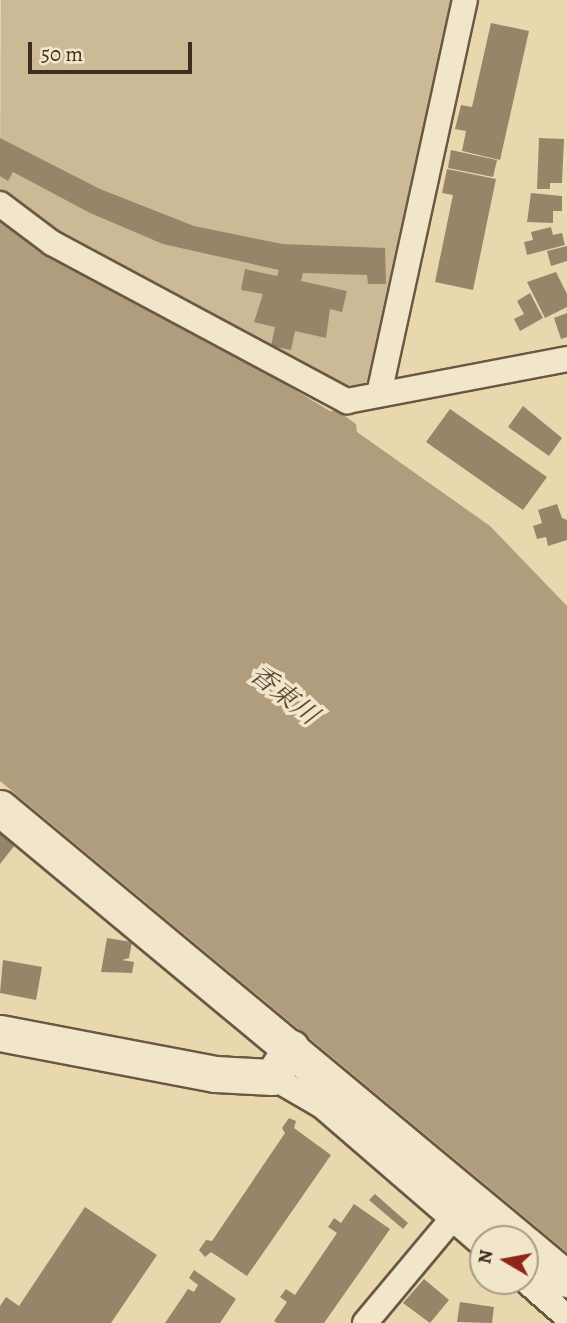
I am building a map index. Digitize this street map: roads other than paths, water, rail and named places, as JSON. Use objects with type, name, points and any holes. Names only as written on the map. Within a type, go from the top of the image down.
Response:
[{"type":"street","points":[[379,394],[465,0]]},
{"type":"street","points":[[0,204],[52,243],[347,401],[567,359]]},
{"type":"street","points":[[0,808],[502,1225]]},
{"type":"street","points":[[0,1033],[215,1074],[272,1077],[322,1106],[469,1233]]},
{"type":"street","points":[[272,1077],[291,1048]]},
{"type":"street","points":[[365,1323],[452,1219]]},
{"type":"street","points":[[539,1256],[567,1279]]},
{"type":"street","points":[[539,1292],[567,1317]]},
{"type":"water","name":"香東川","points":[[0,214],[330,411],[338,411],[356,424],[357,432],[490,526],[567,606],[567,1252],[539,1229],[539,1225],[534,1225],[0,781]]}]
